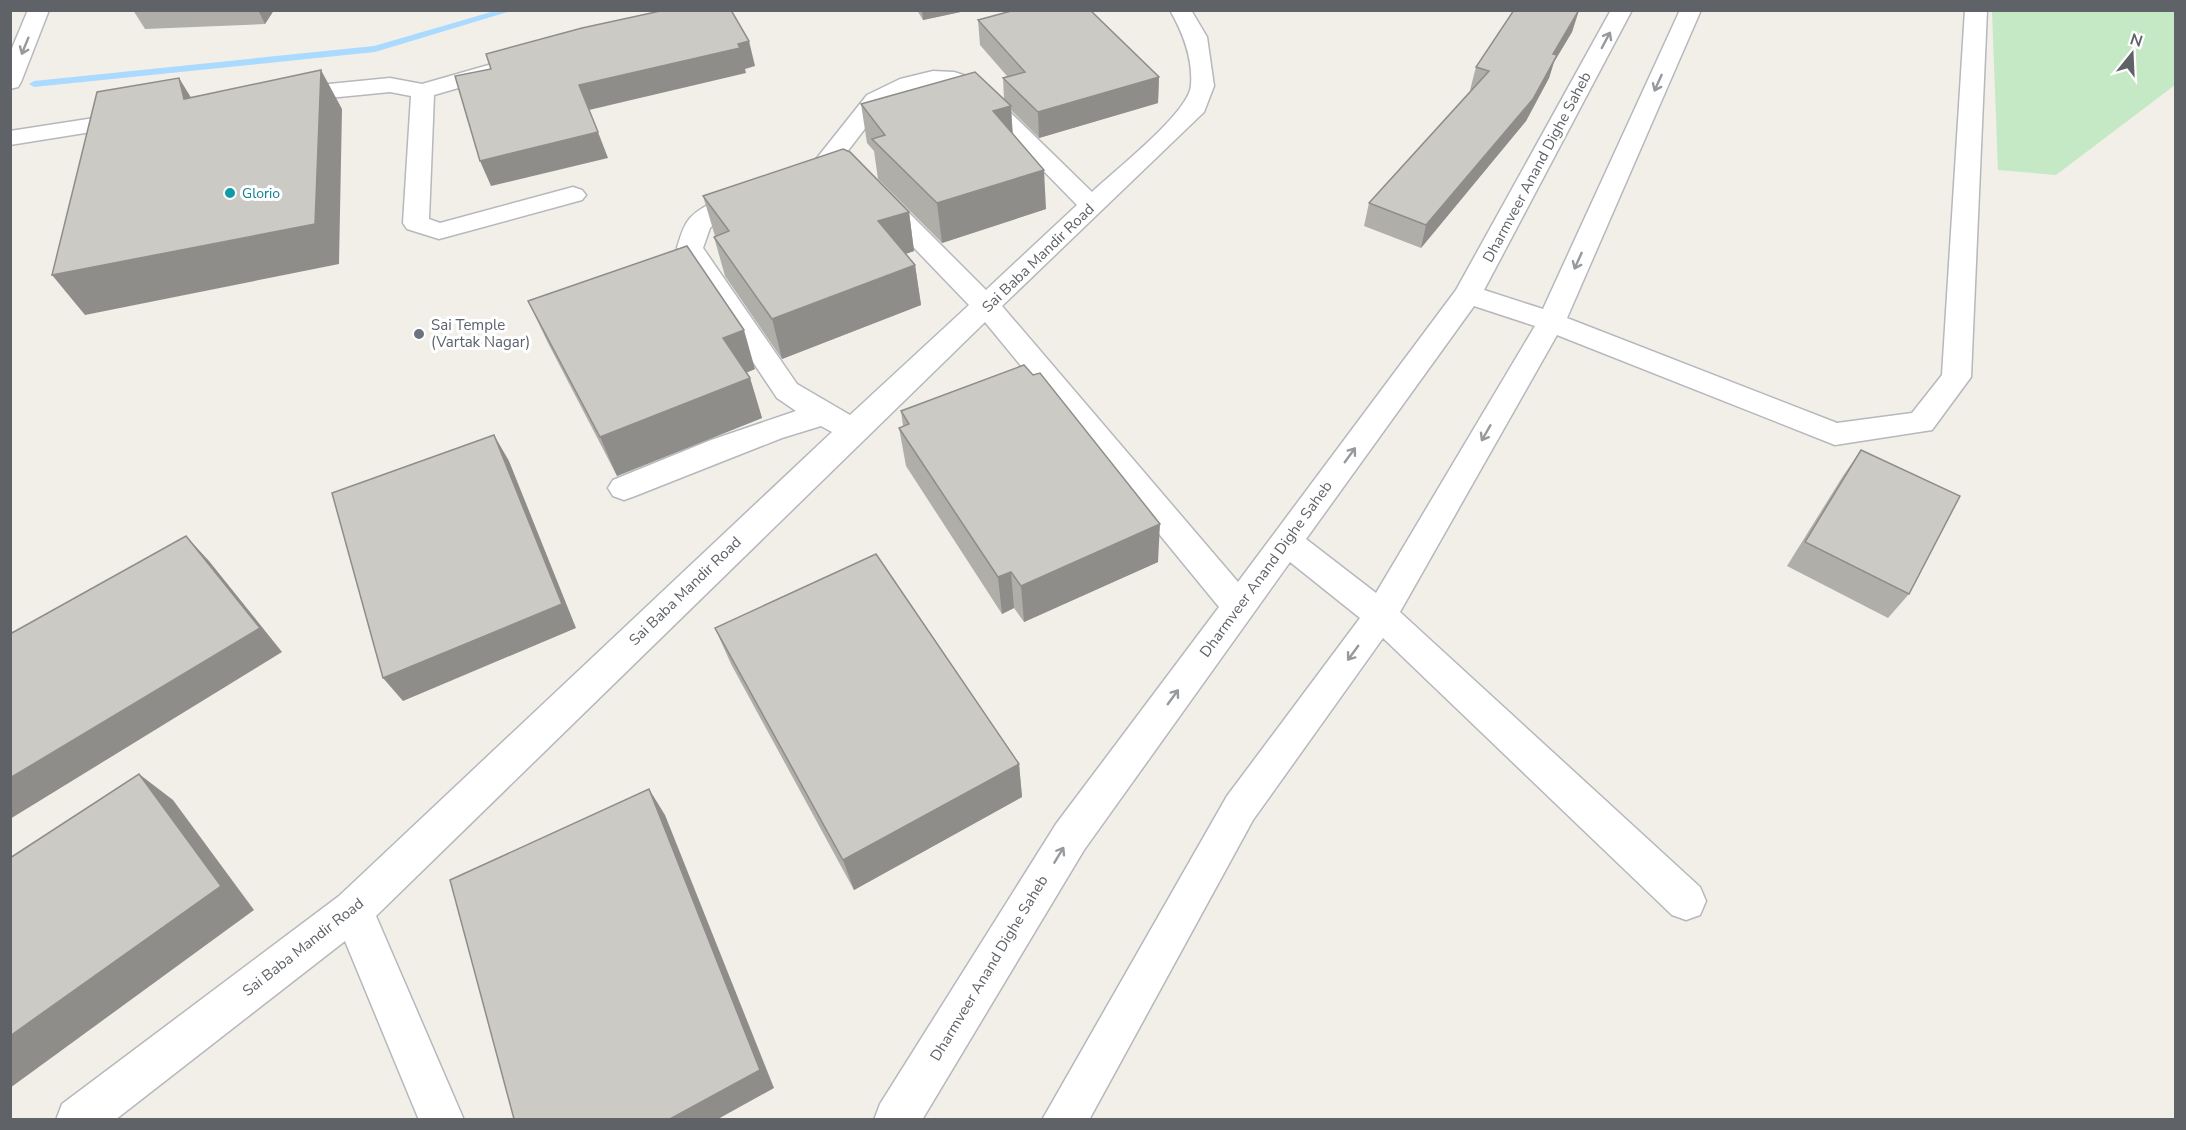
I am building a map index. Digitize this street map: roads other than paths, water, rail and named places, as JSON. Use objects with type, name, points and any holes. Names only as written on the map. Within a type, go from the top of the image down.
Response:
[{"type":"street","points":[[10,82],[39,10]]},
{"type":"street","name":"Sai Baba Mandir Road","points":[[78,1119],[353,910],[854,429],[987,307],[1192,112],[1203,86],[1196,37],[1180,10]]},
{"type":"street","name":"Dharmveer Anand Dighe Saheb","points":[[897,1119],[1070,837],[1468,294],[1622,10]]},
{"type":"street","points":[[1064,1119],[1240,808],[1381,615],[1551,321],[1691,10]]},
{"type":"street","points":[[1468,294],[1551,321],[1835,434],[1922,422],[1956,377],[1976,10]]},
{"type":"street","points":[[269,98],[390,85],[423,91],[520,63]]},
{"type":"street","points":[[818,180],[875,100],[908,84],[933,78],[954,79],[968,84],[985,99],[1092,206]]},
{"type":"street","points":[[423,91],[416,223],[439,231],[573,195]]},
{"type":"street","points":[[10,138],[152,116]]},
{"type":"street","points":[[854,429],[823,415],[787,391],[679,253],[698,225],[708,216],[718,210],[818,180],[867,184],[987,307],[1239,607]]},
{"type":"street","points":[[624,488],[727,443],[768,428],[823,415]]},
{"type":"street","points":[[1287,542],[1381,615],[1686,901]]},
{"type":"street","points":[[353,910],[442,1119]]},
{"type":"waterway","points":[[34,84],[375,49],[510,10]]},
{"type":"place","name":"Glorio","points":[[230,193]]},
{"type":"place","name":"Sai Temple (Vartak Nagar)","points":[[419,334]]}]
